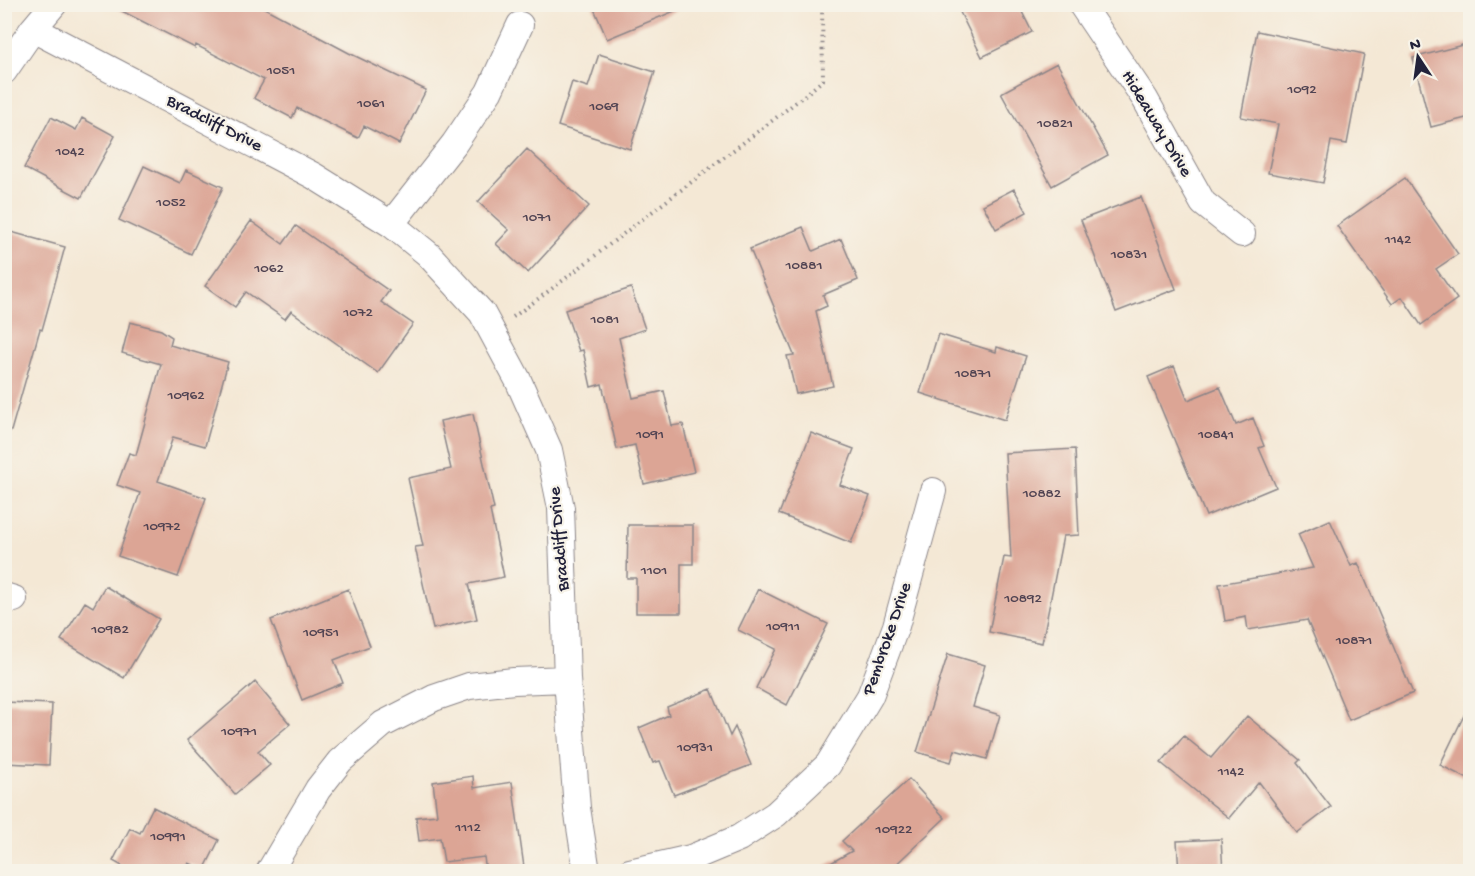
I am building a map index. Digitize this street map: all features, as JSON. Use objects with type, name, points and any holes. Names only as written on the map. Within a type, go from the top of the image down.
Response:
[{"type":"street","points":[[4,71],[33,29],[54,4]]},
{"type":"street","name":"Hideaway Drive","points":[[1081,4],[1145,99],[1203,203],[1242,234]]},
{"type":"street","points":[[391,224],[454,144],[489,92],[520,25]]},
{"type":"street","name":"Bradcliff Drive","points":[[33,29],[314,176],[391,224],[428,254],[482,313],[518,380],[549,450],[559,496],[565,579],[567,679],[577,808],[587,872]]},
{"type":"street","name":"Pembroke Drive","points":[[630,872],[691,858],[740,838],[776,814],[828,765],[870,696],[896,626],[933,491]]},
{"type":"street","points":[[269,872],[318,789],[340,761],[383,724],[434,698],[469,686],[567,679]]},
{"type":"path","points":[[492,332],[569,277],[823,80],[822,4]]},
{"type":"building","points":[[108,4],[257,4],[349,53],[426,90],[399,144],[364,126],[358,138],[297,108],[292,118],[254,98],[264,80]]},
{"type":"building","points":[[592,4],[689,4],[689,5],[607,39]]},
{"type":"building","points":[[956,4],[1018,4],[1032,32],[982,57]]},
{"type":"building","points":[[1257,31],[1364,54],[1347,144],[1331,141],[1323,183],[1268,173],[1278,124],[1241,117]]},
{"type":"building","points":[[1470,43],[1470,117],[1431,127],[1413,58]]},
{"type":"building","points":[[599,54],[655,72],[630,149],[558,126],[572,82],[588,87]]},
{"type":"building","points":[[1057,63],[1108,155],[1052,186],[1001,93]]},
{"type":"building","points":[[51,117],[76,130],[82,118],[115,136],[81,198],[24,168]]},
{"type":"building","points":[[527,149],[589,206],[528,273],[496,244],[509,230],[478,202]]},
{"type":"building","points":[[144,166],[180,183],[186,170],[223,187],[191,254],[119,220]]},
{"type":"building","points":[[1405,178],[1458,254],[1436,269],[1457,299],[1421,325],[1402,297],[1392,304],[1337,226]]},
{"type":"building","points":[[1014,189],[1027,212],[996,229],[983,205]]},
{"type":"building","points":[[1141,197],[1176,289],[1116,312],[1081,220]]},
{"type":"building","points":[[251,221],[283,244],[296,226],[389,291],[381,302],[413,324],[378,373],[291,311],[285,319],[246,292],[235,307],[205,286]]},
{"type":"building","points":[[803,227],[813,251],[841,239],[858,280],[823,295],[827,306],[816,311],[833,386],[796,394],[787,356],[794,355],[750,249]]},
{"type":"building","points":[[4,230],[65,247],[11,431],[4,431]]},
{"type":"building","points":[[631,288],[645,329],[619,338],[633,398],[664,391],[672,426],[683,424],[694,472],[644,484],[635,445],[617,449],[602,384],[591,387],[583,350],[579,351],[565,310]]},
{"type":"building","points":[[130,322],[161,330],[172,337],[170,345],[228,362],[205,446],[173,437],[158,481],[206,498],[178,577],[118,556],[140,493],[117,485],[129,453],[136,455],[161,364],[122,353]]},
{"type":"building","points":[[938,334],[996,352],[997,347],[1026,356],[1005,420],[920,393]]},
{"type":"building","points":[[1174,366],[1188,400],[1220,387],[1236,425],[1253,418],[1264,446],[1259,448],[1276,487],[1206,516],[1148,377]]},
{"type":"building","points":[[473,414],[494,509],[490,510],[504,577],[469,584],[477,619],[433,629],[415,547],[423,546],[408,478],[451,469],[440,421]]},
{"type":"building","points":[[811,433],[854,449],[840,485],[870,496],[851,543],[779,514]]},
{"type":"building","points":[[1075,449],[1079,535],[1063,536],[1042,643],[989,632],[1004,557],[1011,558],[1005,453]]},
{"type":"building","points":[[1330,520],[1351,566],[1358,563],[1413,693],[1349,720],[1307,620],[1248,630],[1246,617],[1225,621],[1219,584],[1313,568],[1298,534]]},
{"type":"building","points":[[628,525],[693,525],[693,564],[681,564],[681,613],[636,613],[636,578],[627,578]]},
{"type":"building","points":[[105,586],[159,619],[124,678],[61,640],[85,602],[93,607]]},
{"type":"building","points":[[348,589],[370,646],[334,660],[343,683],[302,700],[271,620]]},
{"type":"building","points":[[758,589],[828,624],[787,705],[756,688],[776,649],[738,630]]},
{"type":"building","points":[[948,654],[985,665],[973,707],[1000,715],[987,759],[955,750],[951,762],[917,752]]},
{"type":"building","points":[[255,682],[290,724],[258,751],[270,765],[235,794],[187,740]]},
{"type":"building","points":[[711,689],[730,736],[735,727],[751,765],[674,795],[660,761],[653,763],[639,728],[669,715],[667,707]]},
{"type":"building","points":[[4,702],[52,704],[49,765],[4,763]]},
{"type":"building","points":[[1470,703],[1470,780],[1440,765]]},
{"type":"building","points":[[1247,716],[1300,760],[1297,763],[1331,807],[1297,833],[1259,782],[1229,818],[1161,763],[1184,736],[1211,758]]},
{"type":"building","points":[[473,776],[474,788],[512,782],[524,867],[486,872],[484,857],[444,862],[440,838],[419,841],[416,817],[437,815],[433,782]]},
{"type":"building","points":[[909,779],[945,818],[888,872],[815,872],[852,851],[842,841]]},
{"type":"building","points":[[153,807],[219,840],[204,870],[189,863],[184,872],[133,872],[113,861],[130,828],[140,833]]},
{"type":"building","points":[[1221,839],[1223,872],[1179,872],[1177,841]]}]
